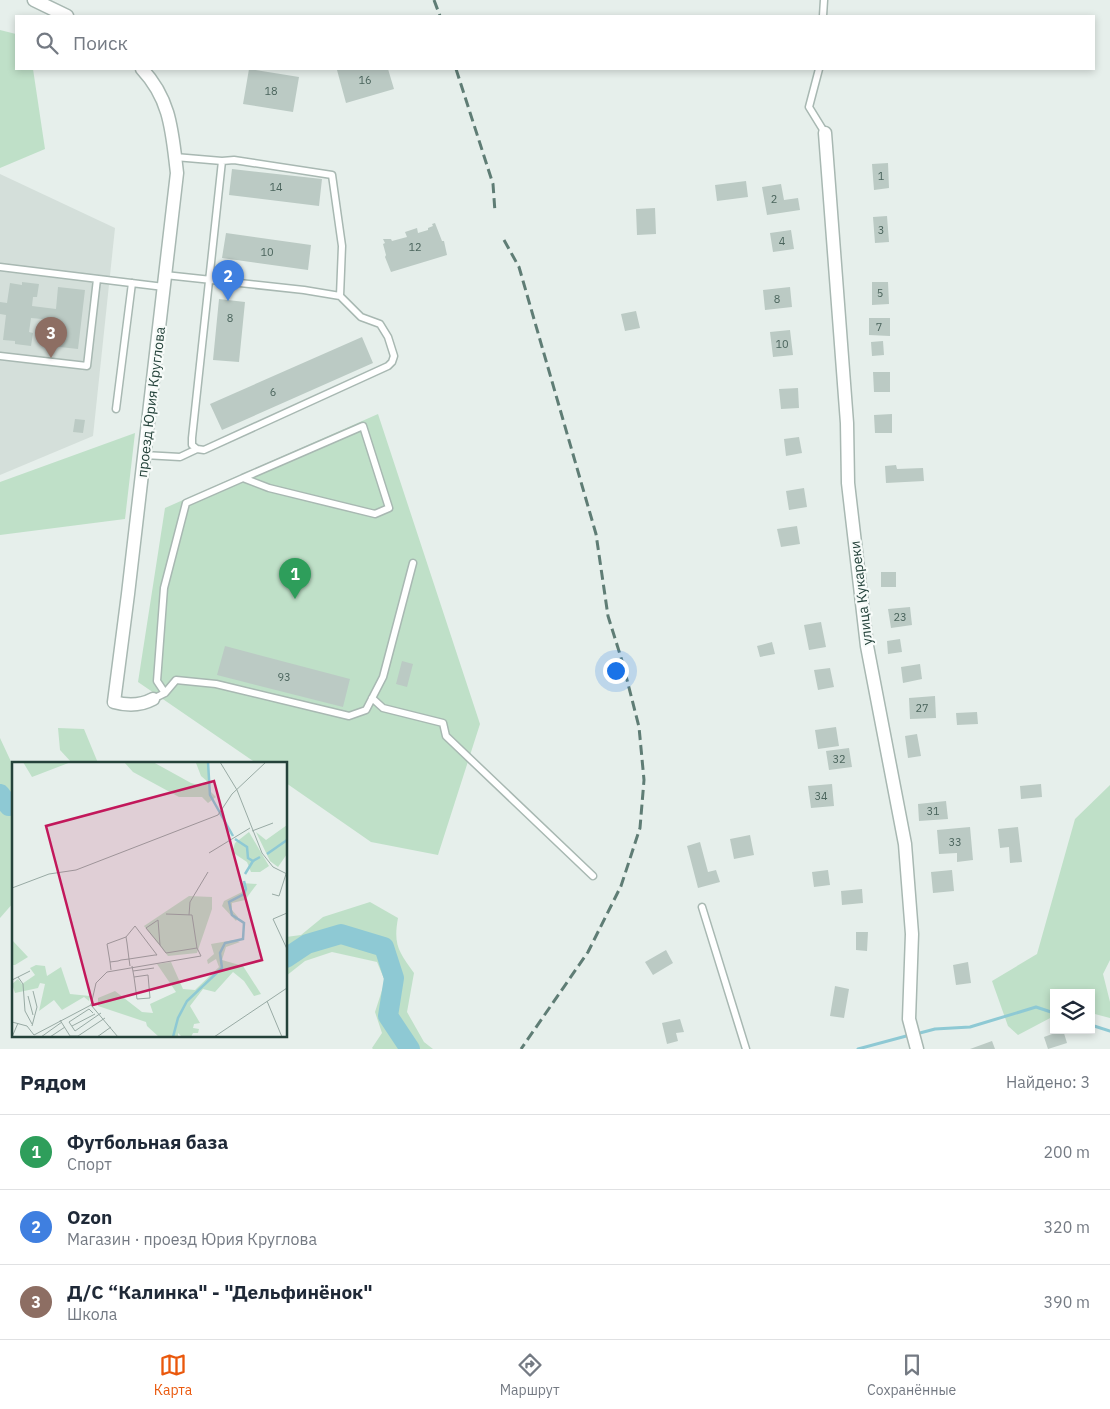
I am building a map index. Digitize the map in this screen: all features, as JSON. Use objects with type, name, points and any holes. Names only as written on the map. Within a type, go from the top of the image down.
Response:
[{"type":"street","points":[[34,0],[65,15]]},
{"type":"street","name":"проезд Юрия Круглова","points":[[143,70],[150,77],[165,102],[172,128],[177,173],[114,702],[128,706],[146,703],[153,699]]},
{"type":"street","name":"улица Кукареки","points":[[825,133],[847,424],[848,483],[867,646],[904,844],[912,934],[909,1019],[918,1049]]},
{"type":"lane","points":[[823,15],[824,0]]},
{"type":"lane","points":[[819,70],[809,107],[825,133]]},
{"type":"lane","points":[[175,157],[222,161],[234,160],[332,174],[342,246],[340,296]]},
{"type":"lane","points":[[0,267],[132,283],[209,279],[340,296],[361,317],[380,324],[388,337],[394,356],[388,366],[204,450],[197,449],[192,445],[192,438],[209,279],[222,161]]},
{"type":"lane","points":[[0,356],[87,366],[98,279]]},
{"type":"lane","points":[[116,409],[132,283]]},
{"type":"lane","points":[[165,693],[157,681],[164,588],[186,503],[243,478],[363,426],[389,508],[375,514],[269,488],[243,478]]},
{"type":"lane","points":[[144,455],[180,457],[197,449]]},
{"type":"lane","points":[[153,699],[165,693],[176,680],[216,684],[349,716],[366,710],[383,678],[413,563]]},
{"type":"lane","points":[[372,698],[383,708],[443,723],[446,736],[593,876]]},
{"type":"lane","points":[[702,907],[746,1049]]},
{"type":"shaded area","points":[[0,174],[115,228],[93,436],[0,475]]},
{"type":"green space","points":[[0,30],[15,34],[15,70],[33,70],[45,149],[0,168]]},
{"type":"green space","points":[[378,414],[480,724],[438,855],[371,842],[288,784],[288,762],[255,762],[138,682],[165,508]]},
{"type":"green space","points":[[135,433],[125,519],[0,535],[0,482]]},
{"type":"green space","points":[[58,728],[84,729],[98,762],[71,762],[60,750]]},
{"type":"green space","points":[[0,738],[12,764],[12,904],[0,918]]},
{"type":"green space","points":[[1110,785],[1110,960],[1103,974],[1110,1002],[1110,1018],[1095,1014],[1095,989],[1050,989],[1050,1018],[1018,1035],[1008,1026],[992,981],[1037,954],[1075,819]]},
{"type":"green space","points":[[370,902],[398,918],[396,935],[398,948],[414,973],[407,1012],[424,1042],[433,1049],[372,1048],[382,1033],[375,1012],[385,981],[377,962],[332,952],[305,961],[288,974],[288,937],[301,935],[323,917]]},
{"type":"building","points":[[249,70],[299,77],[293,112],[243,104]]},
{"type":"building","points":[[337,70],[388,70],[394,89],[346,103]]},
{"type":"building","points":[[888,163],[889,188],[874,190],[872,164]]},
{"type":"building","points":[[232,169],[322,179],[319,206],[229,195]]},
{"type":"building","points":[[746,181],[748,197],[717,201],[715,185]]},
{"type":"building","points":[[781,184],[784,200],[798,198],[800,210],[767,215],[762,187]]},
{"type":"building","points":[[655,208],[656,234],[637,235],[636,209]]},
{"type":"building","points":[[887,216],[889,242],[875,243],[873,217]]},
{"type":"building","points":[[435,223],[442,241],[444,241],[447,255],[391,272],[385,257],[383,244],[385,243],[383,239],[391,239],[392,241],[407,237],[405,232],[417,228],[418,233],[428,230]]},
{"type":"building","points":[[791,230],[794,249],[773,252],[770,233]]},
{"type":"building","points":[[226,233],[311,245],[308,270],[222,258]]},
{"type":"building","points":[[22,282],[39,284],[37,297],[33,297],[32,306],[56,309],[58,287],[85,290],[78,349],[51,346],[54,320],[31,318],[29,332],[33,333],[31,346],[15,344],[15,341],[3,340],[6,315],[0,314],[0,302],[7,303],[10,283],[22,285]]},
{"type":"building","points":[[872,282],[888,282],[889,304],[872,305]]},
{"type":"building","points":[[790,287],[792,307],[765,310],[763,290]]},
{"type":"building","points":[[219,299],[245,302],[239,362],[213,360]]},
{"type":"building","points":[[636,311],[640,328],[625,331],[621,314]]},
{"type":"building","points":[[869,318],[890,318],[890,336],[869,335]]},
{"type":"building","points":[[790,330],[793,355],[773,357],[770,332]]},
{"type":"building","points":[[362,337],[373,363],[222,430],[210,404]]},
{"type":"building","points":[[883,341],[884,355],[872,356],[871,342]]},
{"type":"building","points":[[873,372],[890,372],[890,392],[874,392]]},
{"type":"building","points":[[798,388],[799,408],[781,409],[779,389]]},
{"type":"building","points":[[892,414],[892,433],[875,433],[874,415]]},
{"type":"building","points":[[75,419],[85,420],[83,433],[73,432]]},
{"type":"building","points":[[799,437],[802,453],[786,456],[784,439]]},
{"type":"building","points":[[896,465],[897,469],[923,468],[924,481],[886,483],[885,466]]},
{"type":"building","points":[[804,488],[807,507],[789,510],[786,491]]},
{"type":"building","points":[[797,526],[800,544],[781,547],[777,529]]},
{"type":"building","points":[[881,572],[896,572],[896,587],[881,587]]},
{"type":"building","points":[[910,607],[912,625],[891,628],[888,609]]},
{"type":"building","points":[[821,622],[826,647],[809,650],[804,625]]},
{"type":"building","points":[[900,639],[902,652],[888,654],[887,641]]},
{"type":"building","points":[[772,642],[775,654],[760,657],[757,646]]},
{"type":"building","points":[[225,646],[350,679],[343,707],[217,675]]},
{"type":"building","points":[[402,661],[413,664],[407,687],[396,684]]},
{"type":"building","points":[[920,664],[922,679],[903,683],[901,667]]},
{"type":"building","points":[[830,668],[834,687],[818,690],[814,670]]},
{"type":"building","points":[[935,696],[936,718],[910,719],[909,698]]},
{"type":"building","points":[[977,712],[978,724],[957,725],[956,713]]},
{"type":"building","points":[[836,727],[839,746],[818,749],[815,730]]},
{"type":"building","points":[[917,734],[921,756],[908,758],[905,736]]},
{"type":"building","points":[[849,748],[852,767],[829,770],[826,751]]},
{"type":"building","points":[[832,784],[834,806],[811,808],[808,786]]},
{"type":"building","points":[[1041,784],[1042,797],[1021,799],[1020,786]]},
{"type":"building","points":[[946,801],[948,819],[919,821],[918,804]]},
{"type":"building","points":[[970,827],[973,860],[957,862],[957,853],[939,854],[937,830]]},
{"type":"building","points":[[1018,827],[1022,862],[1010,863],[1009,847],[1000,848],[998,829]]},
{"type":"building","points":[[750,835],[754,855],[734,859],[730,839]]},
{"type":"building","points":[[700,842],[708,872],[716,870],[720,882],[698,888],[687,846]]},
{"type":"building","points":[[828,870],[830,885],[814,887],[812,872]]},
{"type":"building","points":[[952,870],[954,891],[933,893],[931,872]]},
{"type":"building","points":[[862,889],[863,903],[842,905],[841,891]]},
{"type":"building","points":[[856,932],[868,932],[867,951],[856,950]]},
{"type":"building","points":[[666,950],[673,963],[653,975],[645,962]]},
{"type":"building","points":[[968,962],[971,983],[956,985],[953,965]]},
{"type":"building","points":[[835,986],[849,989],[844,1018],[830,1016]]},
{"type":"building","points":[[680,1019],[684,1032],[676,1033],[678,1041],[667,1044],[662,1023]]},
{"type":"building","points":[[1052,1034],[1064,1034],[1067,1043],[1048,1049],[1044,1037]]},
{"type":"building","points":[[992,1041],[995,1049],[970,1049]]},
{"type":"waterway","points":[[0,794],[9,806],[12,805]]},
{"type":"waterway","points":[[288,957],[307,944],[341,934],[384,947],[394,978],[388,1016],[410,1049]]},
{"type":"waterway","points":[[916,1034],[935,1029],[970,1027],[1036,1007],[1050,1012]]},
{"type":"waterway","points":[[1095,1026],[1110,1031]]},
{"type":"waterway","points":[[858,1049],[910,1035]]},
{"type":"railway","points":[[434,0],[440,15]]},
{"type":"railway","points":[[456,70],[493,184],[495,212]]},
{"type":"railway","points":[[504,240],[519,267],[596,534],[608,616],[623,664],[639,727],[644,780],[640,828],[621,886],[588,952],[521,1049]]},
{"type":"place","name":"Ozon","points":[[228,301]]},
{"type":"place","name":"Д/С “Калинка\" - \"Дельфинёнок\"","points":[[51,358]]},
{"type":"place","name":"Футбольная база","points":[[295,599]]}]
